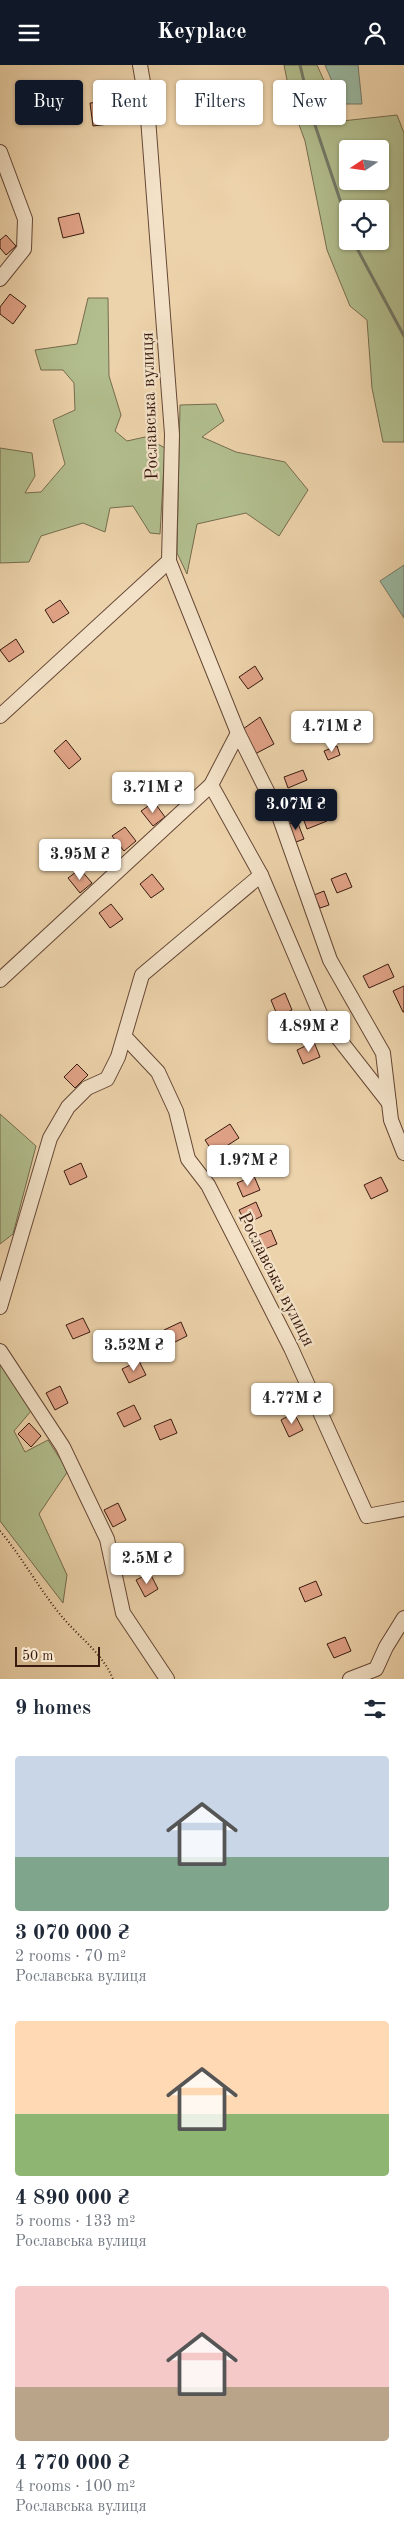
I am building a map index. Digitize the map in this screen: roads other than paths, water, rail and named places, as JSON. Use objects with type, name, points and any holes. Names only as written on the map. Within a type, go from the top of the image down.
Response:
[{"type":"street","name":"Рославська вулиця","points":[[140,65],[147,105],[172,434],[169,561],[238,733],[278,813],[330,959],[383,1053],[391,1120],[404,1153]]},
{"type":"street","points":[[0,152],[25,219],[24,249],[0,279]]},
{"type":"street","points":[[0,716],[169,561]]},
{"type":"street","points":[[0,980],[211,785],[238,733]]},
{"type":"street","name":"Рославська вулиця","points":[[211,785],[261,875],[321,1016],[389,1103]]},
{"type":"street","points":[[0,1307],[50,1139],[68,1107],[87,1088],[107,1079],[125,1037],[142,975],[261,875]]},
{"type":"street","name":"Рославська вулиця","points":[[125,1037],[158,1072],[176,1111],[188,1159],[208,1185],[291,1348],[367,1516],[404,1509]]},
{"type":"street","points":[[0,1351],[63,1447],[107,1539],[123,1613],[168,1679]]},
{"type":"street","points":[[350,1679],[376,1669],[386,1647],[404,1618]]},
{"type":"waterway","points":[[300,65],[313,119],[340,200]]},
{"type":"waterway","points":[[358,250],[404,336]]}]
